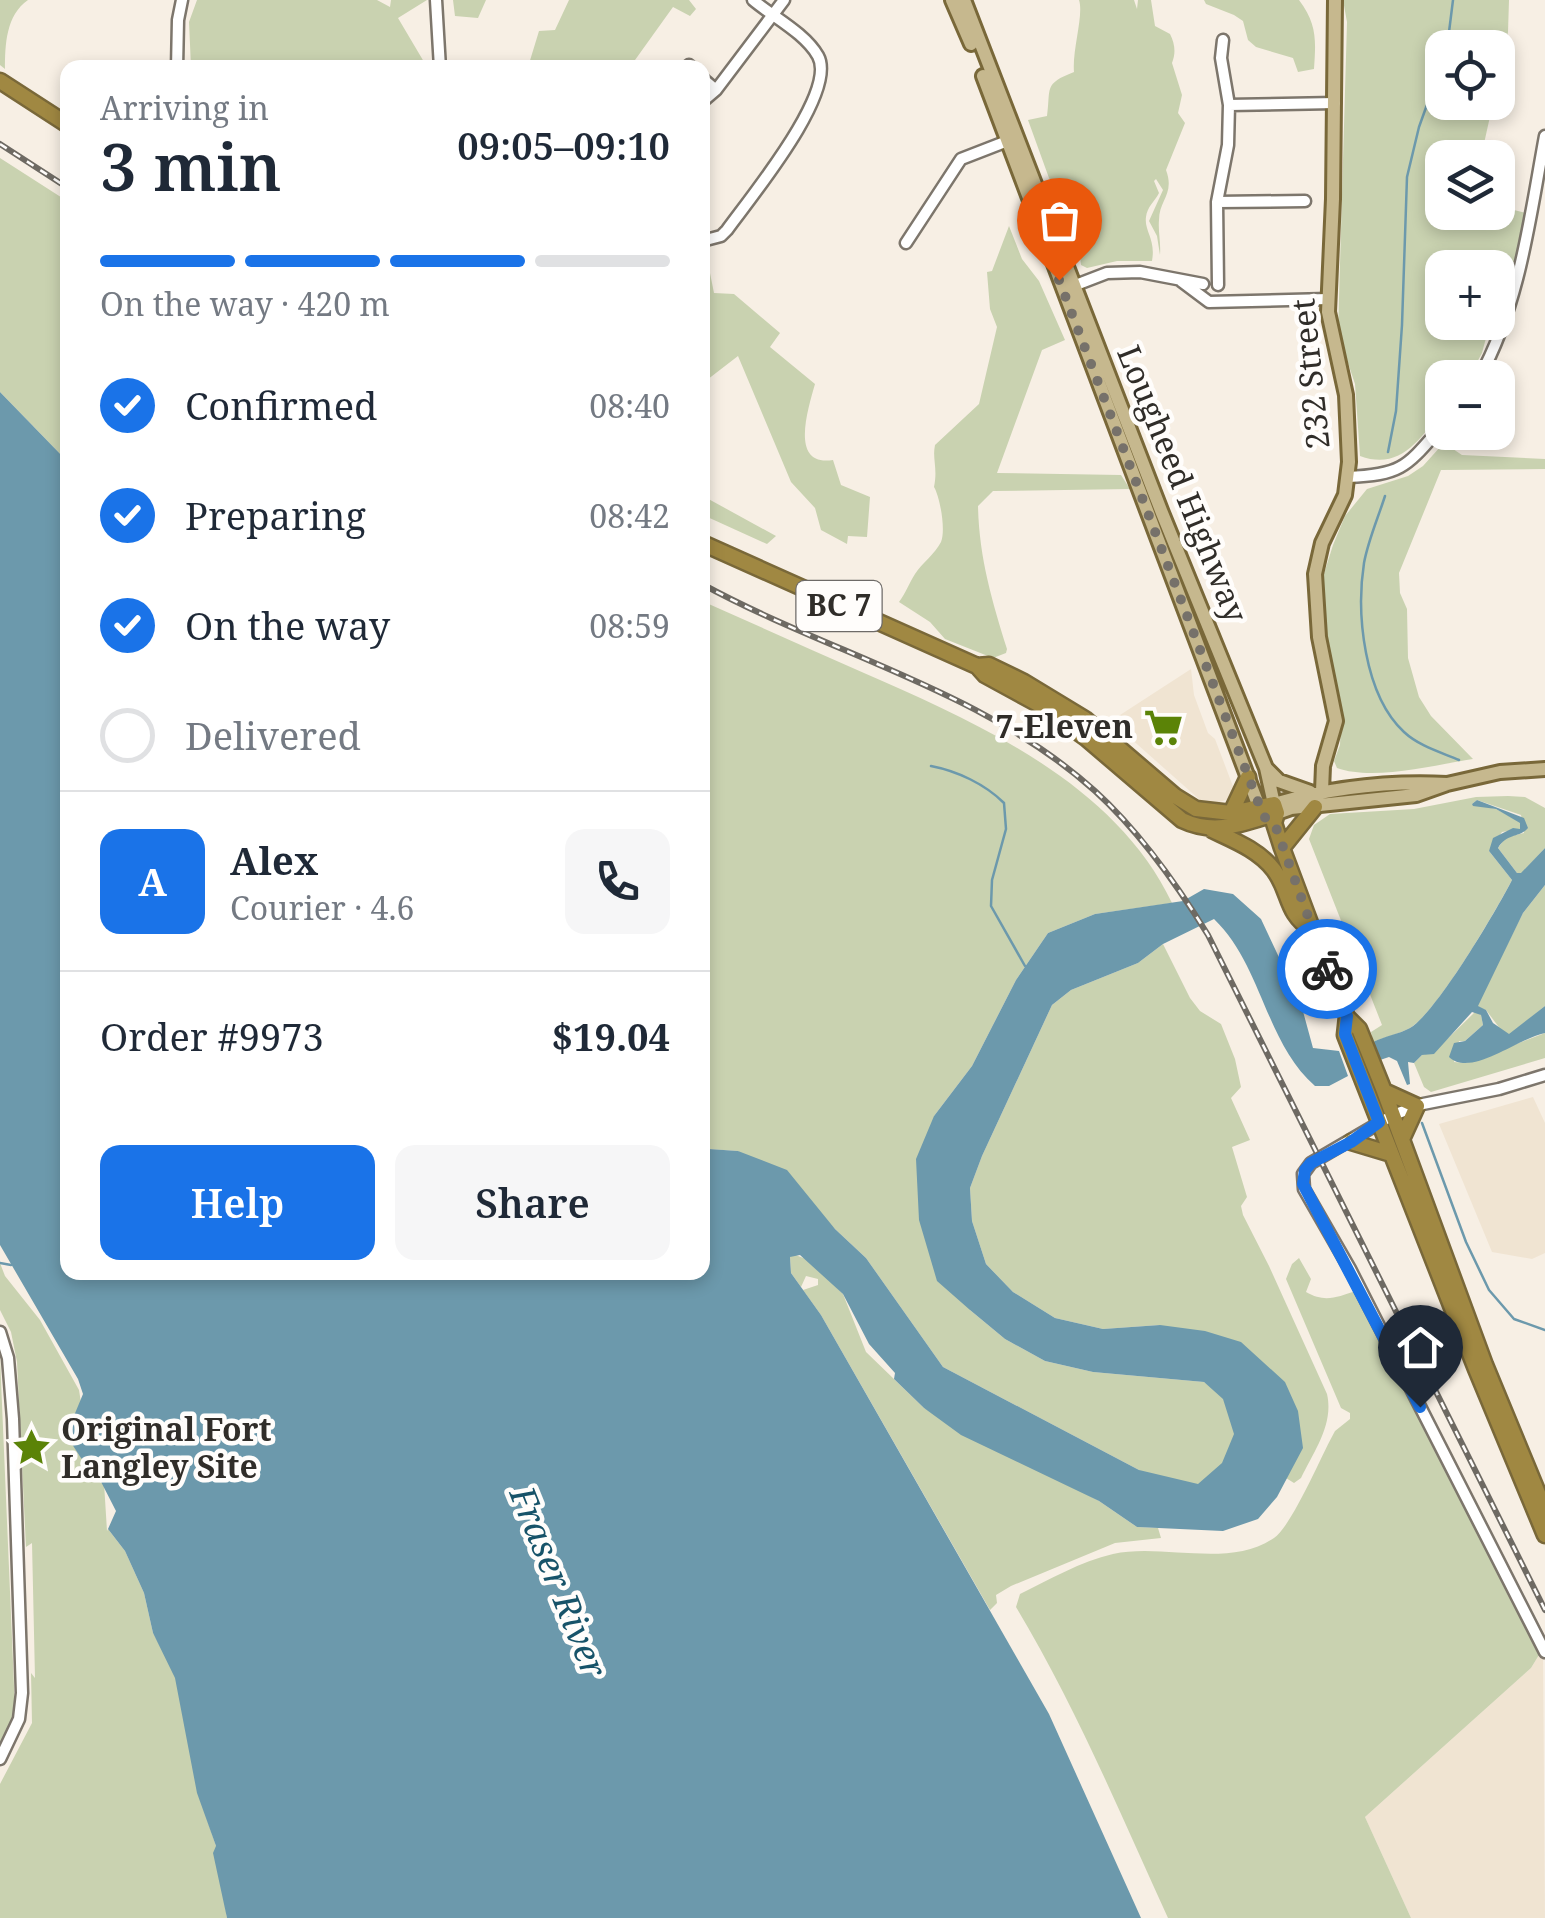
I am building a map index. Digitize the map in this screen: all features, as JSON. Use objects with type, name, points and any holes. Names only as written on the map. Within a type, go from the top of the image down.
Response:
[{"type":"highway","points":[[0,82],[60,120]]},
{"type":"highway","name":"BC 7","points":[[710,547],[977,666],[985,676],[1040,705],[1086,738],[1182,820],[1248,848],[1269,864],[1295,920],[1313,930]]},
{"type":"highway","name":"BC 7","points":[[977,666],[989,665],[1024,682],[1085,720],[1188,805],[1213,813],[1271,812]]},
{"type":"highway","points":[[1231,813],[1248,777]]},
{"type":"highway","points":[[1282,848],[1316,797]]},
{"type":"highway","points":[[1209,829],[1231,827],[1271,812]]},
{"type":"highway","name":"Lougheed Highway","points":[[1271,812],[1370,1078],[1386,1118],[1402,1140],[1545,1510]]},
{"type":"highway","name":"Lougheed Highway","points":[[1370,1078],[1384,1091],[1391,1154],[1545,1534]]},
{"type":"highway","points":[[1384,1091],[1418,1106],[1402,1140]]},
{"type":"highway","points":[[1351,1142],[1391,1154]]},
{"type":"main road","name":"Lougheed Highway","points":[[952,0],[1068,288],[1248,777],[1271,812]]},
{"type":"main road","name":"Lougheed Highway","points":[[964,0],[1011,140]]},
{"type":"main road","name":"232 Street","points":[[1316,797],[1336,721],[1319,637],[1315,574],[1322,542],[1345,495],[1348,476],[1348,411],[1331,337],[1328,299],[1335,0]]},
{"type":"main road","name":"Lougheed Highway","points":[[1068,288],[1266,768],[1271,812]]},
{"type":"main road","points":[[1241,756],[1252,765],[1271,812],[1316,797],[1416,795],[1500,772],[1545,769]]},
{"type":"main road","points":[[1266,768],[1279,781],[1316,797]]},
{"type":"street","points":[[178,60],[182,0]]},
{"type":"street","points":[[436,0],[440,60]]},
{"type":"street","points":[[710,239],[727,230],[805,122],[819,78],[820,60],[807,42],[754,0]]},
{"type":"street","points":[[710,95],[784,0]]},
{"type":"street","points":[[1223,40],[1228,145],[1217,202],[1218,268],[1205,301],[1328,299]]},
{"type":"street","points":[[710,85],[716,90]]},
{"type":"street","points":[[1229,105],[1335,104]]},
{"type":"street","points":[[1489,360],[1500,341],[1519,266],[1545,136]]},
{"type":"street","points":[[906,243],[962,159],[1011,140]]},
{"type":"street","points":[[1217,202],[1305,202]]},
{"type":"street","points":[[1068,288],[1106,273],[1154,273],[1210,286],[1236,299]]},
{"type":"street","points":[[1210,286],[1215,300]]},
{"type":"street","points":[[1348,476],[1384,476],[1409,464],[1425,446]]},
{"type":"street","points":[[1545,1075],[1418,1106],[1386,1118],[1308,1166],[1302,1179],[1545,1652]]},
{"type":"street","points":[[0,1332],[8,1358],[13,1419],[22,1693],[20,1719],[0,1759]]},
{"type":"shaded area","points":[[1191,669],[1194,695],[1234,789],[1228,799],[1217,803],[1200,800],[1129,737],[1100,728]]},
{"type":"shaded area","points":[[1533,1097],[1545,1123],[1545,1253],[1532,1259],[1492,1252],[1439,1124]]},
{"type":"shaded area","points":[[1543,1649],[1545,1918],[1411,1918],[1365,1817],[1531,1668]]},
{"type":"green space","points":[[0,0],[28,0],[11,22],[5,69],[0,65]]},
{"type":"green space","points":[[197,0],[377,0],[390,7],[391,0],[427,0],[398,18],[423,60],[191,60],[189,22]]},
{"type":"green space","points":[[453,0],[486,0],[478,18],[455,16]]},
{"type":"green space","points":[[569,0],[689,0],[696,9],[690,16],[673,7],[635,60],[530,60],[539,31],[555,30]]},
{"type":"green space","points":[[1079,0],[1134,0],[1137,9],[1138,0],[1151,0],[1155,26],[1170,34],[1173,41],[1172,63],[1182,95],[1178,113],[1185,123],[1166,170],[1169,185],[1160,213],[1160,255],[1149,221],[1163,190],[1154,181],[1159,193],[1148,210],[1146,222],[1152,261],[1117,261],[1087,268],[1081,265],[1078,238],[1064,201],[1049,178],[1028,120],[1047,116],[1053,84],[1074,72]]},
{"type":"green space","points":[[1204,0],[1299,0],[1314,33],[1314,69],[1298,72],[1293,58],[1256,47],[1248,40],[1243,21]]},
{"type":"green space","points":[[1343,0],[1509,0],[1508,30],[1425,30],[1425,120],[1489,120],[1485,140],[1425,140],[1425,230],[1515,230],[1515,210],[1530,214],[1519,266],[1515,265],[1515,250],[1425,250],[1425,340],[1485,340],[1478,360],[1425,360],[1425,433],[1398,456],[1374,460],[1360,456],[1355,384],[1338,333],[1347,22]]},
{"type":"green space","points":[[0,158],[60,197],[60,454],[0,392]]},
{"type":"green space","points":[[1009,226],[1065,340],[1042,350],[997,473],[1121,475],[1130,489],[993,491],[978,506],[991,596],[1007,649],[993,658],[945,639],[930,622],[899,602],[941,542],[942,514],[934,487],[935,445],[979,404],[997,327],[990,309],[987,272],[992,271]]},
{"type":"green space","points":[[710,273],[714,293],[734,294],[780,333],[770,347],[815,384],[806,421],[806,446],[819,460],[833,460],[841,485],[870,497],[867,537],[848,536],[847,544],[821,530],[815,508],[791,482],[738,356],[710,378]]},
{"type":"green space","points":[[1437,450],[1545,459],[1545,469],[1441,470],[1399,573],[1400,593],[1407,609],[1408,658],[1419,697],[1431,716],[1473,759],[1386,772],[1352,772],[1337,768],[1334,761],[1340,745],[1341,718],[1322,580],[1345,516],[1367,489],[1408,476]]},
{"type":"green space","points":[[710,500],[776,536],[767,544],[710,518]]},
{"type":"green space","points":[[710,605],[952,713],[1039,762],[1116,823],[1147,861],[1172,903],[1095,914],[1048,933],[1016,980],[972,1066],[934,1116],[970,1310],[1005,1339],[1045,1361],[1093,1372],[1204,1382],[1247,1414],[1222,1495],[1148,1480],[1139,1470],[943,1367],[866,1258],[738,1151],[710,1149]]},
{"type":"green space","points":[[1476,797],[1525,797],[1545,808],[1545,848],[1521,874],[1517,873],[1498,848],[1506,837],[1524,833],[1521,815],[1477,800],[1472,804],[1496,809],[1520,822],[1520,829],[1502,832],[1489,851],[1512,880],[1465,960],[1422,1018],[1410,1028],[1373,1042],[1371,1032],[1382,1025],[1309,839],[1314,825],[1330,814],[1414,809]]},
{"type":"green space","points":[[1545,885],[1545,1006],[1509,1035],[1504,1034],[1477,1004],[1523,913]]},
{"type":"green space","points":[[1163,944],[1190,998],[1200,1011],[1221,1024],[1235,1059],[1241,1087],[1231,1098],[1250,1140],[1232,1147],[1247,1197],[1241,1206],[1243,1215],[1327,1394],[1328,1416],[1322,1437],[1301,1478],[1294,1483],[1286,1478],[1293,1464],[1160,1325],[1103,1329],[1055,1318],[1013,1292],[986,1264],[972,1221],[970,1188],[1052,1005],[1071,990],[1138,963]]},
{"type":"green space","points":[[1476,1011],[1483,1025],[1465,1041],[1459,1041],[1454,1062],[1466,1063],[1545,1033],[1545,1058],[1431,1092],[1424,1087],[1414,1063],[1435,1051]]},
{"type":"green space","points":[[793,1254],[811,1261],[843,1294],[866,1352],[924,1408],[1099,1501],[1137,1527],[1158,1528],[1161,1538],[1115,1543],[1011,1586],[996,1595],[997,1603],[990,1610],[803,1290],[818,1285],[818,1279],[806,1276],[801,1287],[791,1273]]},
{"type":"green space","points":[[1299,1258],[1311,1279],[1306,1292],[1325,1298],[1356,1291],[1539,1655],[1531,1668],[1365,1817],[1411,1918],[1168,1918],[1078,1722],[1016,1607],[1020,1594],[1101,1557],[1132,1551],[1237,1552],[1256,1547],[1281,1531],[1335,1431],[1350,1419],[1350,1413],[1341,1408],[1286,1279]]},
{"type":"green space","points":[[0,1263],[5,1276],[40,1320],[79,1390],[91,1466],[104,1483],[107,1531],[125,1551],[144,1593],[153,1633],[177,1677],[205,1813],[216,1846],[227,1918],[0,1918],[0,1784],[32,1723],[31,1673],[35,1678],[32,1543],[26,1547],[17,1362],[11,1332],[0,1310]]},
{"type":"green space","points":[[0,1357],[15,1709],[12,1733],[0,1756]]},
{"type":"water","name":"Fraser River","points":[[0,392],[60,454],[60,1280],[710,1280],[710,1149],[738,1151],[787,1170],[835,1229],[866,1258],[943,1367],[1139,1470],[1198,1484],[1222,1463],[1234,1434],[1223,1399],[1204,1382],[1093,1372],[1045,1361],[1005,1339],[937,1281],[919,1220],[916,1159],[934,1116],[972,1066],[1016,980],[1048,933],[1095,914],[1183,901],[1204,889],[1233,894],[1261,919],[1301,1004],[1313,1048],[1339,1051],[1348,1076],[1329,1086],[1315,1086],[1298,1068],[1243,958],[1214,919],[1163,944],[1138,963],[1071,990],[1052,1005],[970,1188],[972,1221],[986,1264],[1013,1292],[1055,1318],[1103,1329],[1160,1325],[1205,1331],[1241,1342],[1285,1382],[1298,1411],[1303,1448],[1277,1497],[1258,1519],[1223,1531],[1137,1527],[1099,1501],[961,1435],[924,1408],[894,1379],[895,1373],[869,1344],[843,1294],[800,1255],[790,1257],[791,1273],[821,1315],[1049,1714],[1141,1918],[227,1918],[213,1853],[216,1846],[197,1793],[175,1678],[153,1633],[144,1593],[125,1551],[108,1529],[116,1511],[96,1472],[70,1441],[71,1423],[83,1394],[78,1379],[0,1245]]},
{"type":"water","points":[[1477,800],[1524,818],[1528,828],[1498,848],[1517,873],[1545,848],[1545,885],[1523,913],[1478,1006],[1509,1034],[1545,1006],[1545,1033],[1482,1060],[1458,1062],[1449,1057],[1454,1043],[1465,1041],[1483,1025],[1481,1015],[1472,1012],[1434,1054],[1408,1062],[1407,1085],[1397,1061],[1389,1057],[1380,1060],[1373,1042],[1410,1028],[1435,1002],[1512,880],[1489,851],[1493,838],[1513,828],[1520,829],[1520,823],[1496,809],[1473,806]]},
{"type":"waterway","points":[[1449,30],[1453,0]]},
{"type":"waterway","points":[[1388,452],[1396,411],[1402,325],[1407,177],[1425,110]]},
{"type":"waterway","points":[[1385,496],[1368,546],[1362,583],[1363,629],[1372,676],[1390,716],[1404,732],[1459,760]]},
{"type":"waterway","points":[[931,766],[970,779],[1004,803],[1006,829],[992,880],[991,906],[1025,966]]},
{"type":"waterway","points":[[1422,1123],[1466,1242],[1489,1290],[1514,1319],[1545,1330]]},
{"type":"waterway","points":[[0,1263],[11,1265]]},
{"type":"railway","points":[[0,144],[60,183]]},
{"type":"railway","points":[[710,588],[1005,726],[1095,791],[1142,841],[1208,935],[1545,1610]]},
{"type":"way so far","points":[[1059,280],[1260,807],[1264,817],[1274,822],[1327,969]]},
{"type":"place","name":"7-Eleven","points":[[1163,727]]},
{"type":"place","name":"Original Fort Langley Site","points":[[31,1448]]},
{"type":"route","points":[[1327,969],[1347,1016],[1345,1034],[1379,1122],[1311,1163],[1302,1179],[1304,1189],[1350,1269],[1420,1407]]}]
